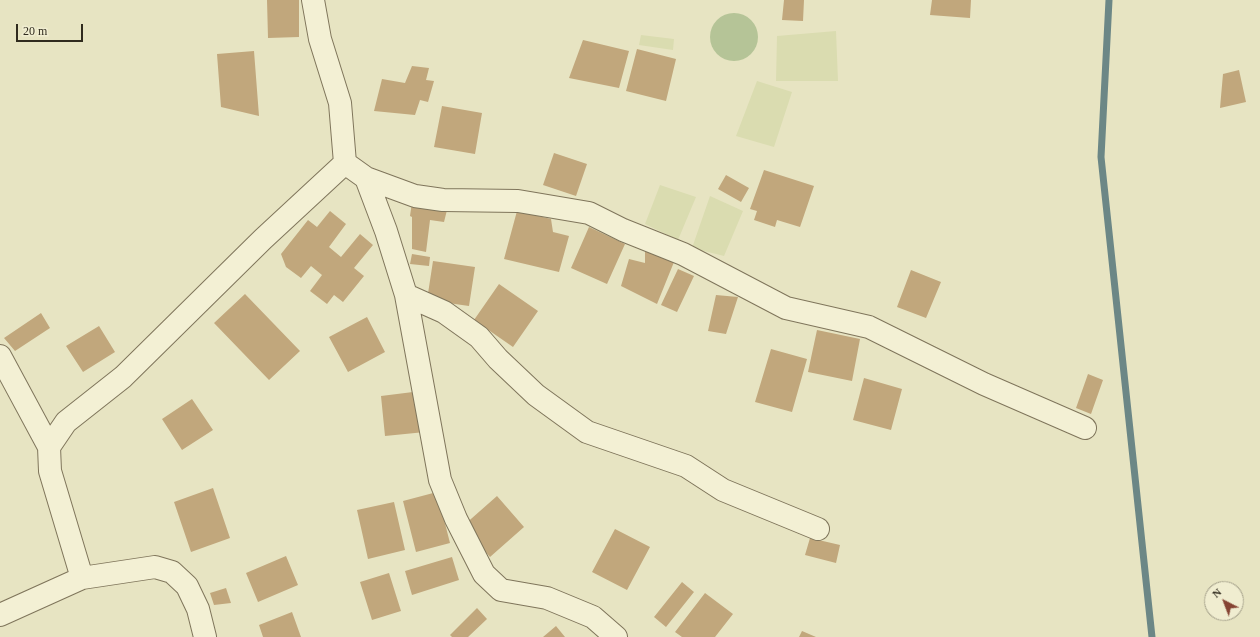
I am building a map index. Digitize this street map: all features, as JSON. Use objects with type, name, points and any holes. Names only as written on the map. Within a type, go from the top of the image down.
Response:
[{"type":"street","points":[[313,0],[320,39],[340,103],[345,163],[366,178],[415,196],[443,200],[518,201],[589,213],[623,230],[683,254],[786,308],[869,327],[984,384],[1085,428]]},
{"type":"street","points":[[49,447],[66,422],[123,377],[258,245],[345,163]]},
{"type":"street","points":[[366,178],[386,231],[406,295],[440,480],[456,519],[484,574],[501,590],[546,598],[593,617],[616,637]]},
{"type":"street","points":[[406,295],[444,312],[479,337],[498,359],[536,395],[587,432],[686,466],[723,490],[818,529]]},
{"type":"street","points":[[0,356],[49,447],[50,471],[82,578]]},
{"type":"street","points":[[0,615],[82,578],[155,567],[172,572],[187,586],[198,609],[205,637]]},
{"type":"green space","points":[[729,13],[739,13],[751,20],[758,32],[758,42],[751,54],[739,61],[729,61],[721,57],[714,50],[710,42],[710,32],[714,24],[721,17]]},
{"type":"green space","points":[[836,31],[838,81],[776,81],[777,36]]},
{"type":"green space","points":[[641,35],[674,39],[673,50],[639,45]]},
{"type":"green space","points":[[757,81],[792,92],[774,147],[736,136]]},
{"type":"green space","points":[[660,185],[696,197],[678,240],[645,224]]},
{"type":"green space","points":[[710,196],[743,211],[724,256],[692,248]]},
{"type":"building","points":[[267,0],[299,0],[299,37],[268,38]]},
{"type":"building","points":[[784,0],[804,0],[803,21],[782,20]]},
{"type":"building","points":[[932,0],[971,0],[970,18],[930,15]]},
{"type":"building","points":[[583,40],[629,51],[619,88],[569,78]]},
{"type":"building","points":[[637,49],[676,59],[666,101],[626,91]]},
{"type":"building","points":[[254,51],[259,116],[221,107],[217,54]]},
{"type":"building","points":[[412,66],[429,68],[426,80],[434,81],[428,102],[420,100],[415,115],[374,111],[382,79],[405,83]]},
{"type":"building","points":[[1239,70],[1246,102],[1220,108],[1223,74]]},
{"type":"building","points":[[442,106],[482,113],[475,154],[434,147]]},
{"type":"building","points":[[554,153],[587,164],[576,196],[543,185]]},
{"type":"building","points":[[764,170],[814,186],[800,227],[777,220],[775,227],[754,220],[757,211],[750,209]]},
{"type":"building","points":[[726,175],[749,188],[741,202],[718,189]]},
{"type":"building","points":[[412,202],[448,206],[444,222],[430,220],[426,252],[412,249],[412,217],[410,216]]},
{"type":"building","points":[[330,211],[346,224],[329,247],[341,257],[360,234],[373,245],[354,268],[364,276],[343,302],[334,295],[327,304],[310,291],[322,275],[311,266],[301,278],[286,267],[281,254],[308,220],[317,227]]},
{"type":"building","points":[[517,211],[551,219],[553,232],[569,236],[559,272],[504,259]]},
{"type":"building","points":[[589,227],[625,244],[607,284],[571,268]]},
{"type":"building","points":[[645,250],[674,262],[657,304],[621,286],[629,259],[645,263]]},
{"type":"building","points":[[412,254],[430,257],[429,266],[410,264]]},
{"type":"building","points":[[433,261],[475,267],[469,306],[427,300]]},
{"type":"building","points":[[678,269],[694,276],[677,312],[661,305]]},
{"type":"building","points":[[911,270],[941,282],[926,318],[897,307]]},
{"type":"building","points":[[499,284],[538,311],[513,347],[474,320]]},
{"type":"building","points":[[245,294],[300,351],[269,380],[214,323]]},
{"type":"building","points":[[716,295],[738,297],[726,334],[708,331]]},
{"type":"building","points":[[41,313],[50,328],[15,351],[4,338]]},
{"type":"building","points":[[367,317],[385,352],[348,372],[329,337]]},
{"type":"building","points":[[99,326],[115,352],[83,372],[66,346]]},
{"type":"building","points":[[817,330],[860,339],[852,381],[808,372]]},
{"type":"building","points":[[771,349],[807,359],[792,412],[755,402]]},
{"type":"building","points":[[1088,374],[1103,380],[1091,414],[1076,408]]},
{"type":"building","points":[[864,378],[902,389],[891,430],[853,420]]},
{"type":"building","points":[[421,391],[425,432],[385,436],[381,396]]},
{"type":"building","points":[[192,399],[213,430],[182,450],[162,419]]},
{"type":"building","points":[[213,488],[230,538],[191,552],[174,502]]},
{"type":"building","points":[[437,492],[450,543],[416,552],[403,501]]},
{"type":"building","points":[[497,496],[524,527],[490,557],[463,526]]},
{"type":"building","points":[[394,502],[405,550],[368,559],[357,510]]},
{"type":"building","points":[[615,529],[650,547],[627,590],[592,572]]},
{"type":"building","points":[[810,538],[840,545],[836,563],[805,555]]},
{"type":"building","points":[[286,556],[298,585],[258,602],[246,573]]},
{"type":"building","points":[[452,557],[459,580],[412,595],[405,571]]},
{"type":"building","points":[[389,573],[401,611],[372,620],[360,582]]},
{"type":"building","points":[[682,582],[694,592],[666,627],[654,617]]},
{"type":"building","points":[[226,588],[231,603],[214,605],[210,593]]},
{"type":"building","points":[[705,593],[733,614],[715,637],[682,637],[675,632]]},
{"type":"building","points":[[477,608],[487,619],[468,637],[452,637],[450,635]]},
{"type":"building","points":[[292,612],[301,637],[263,637],[259,625]]},
{"type":"building","points":[[556,626],[565,637],[543,637]]},
{"type":"building","points":[[802,631],[816,637],[799,637]]},
{"type":"waterway","points":[[1109,0],[1101,157],[1152,637]]}]
